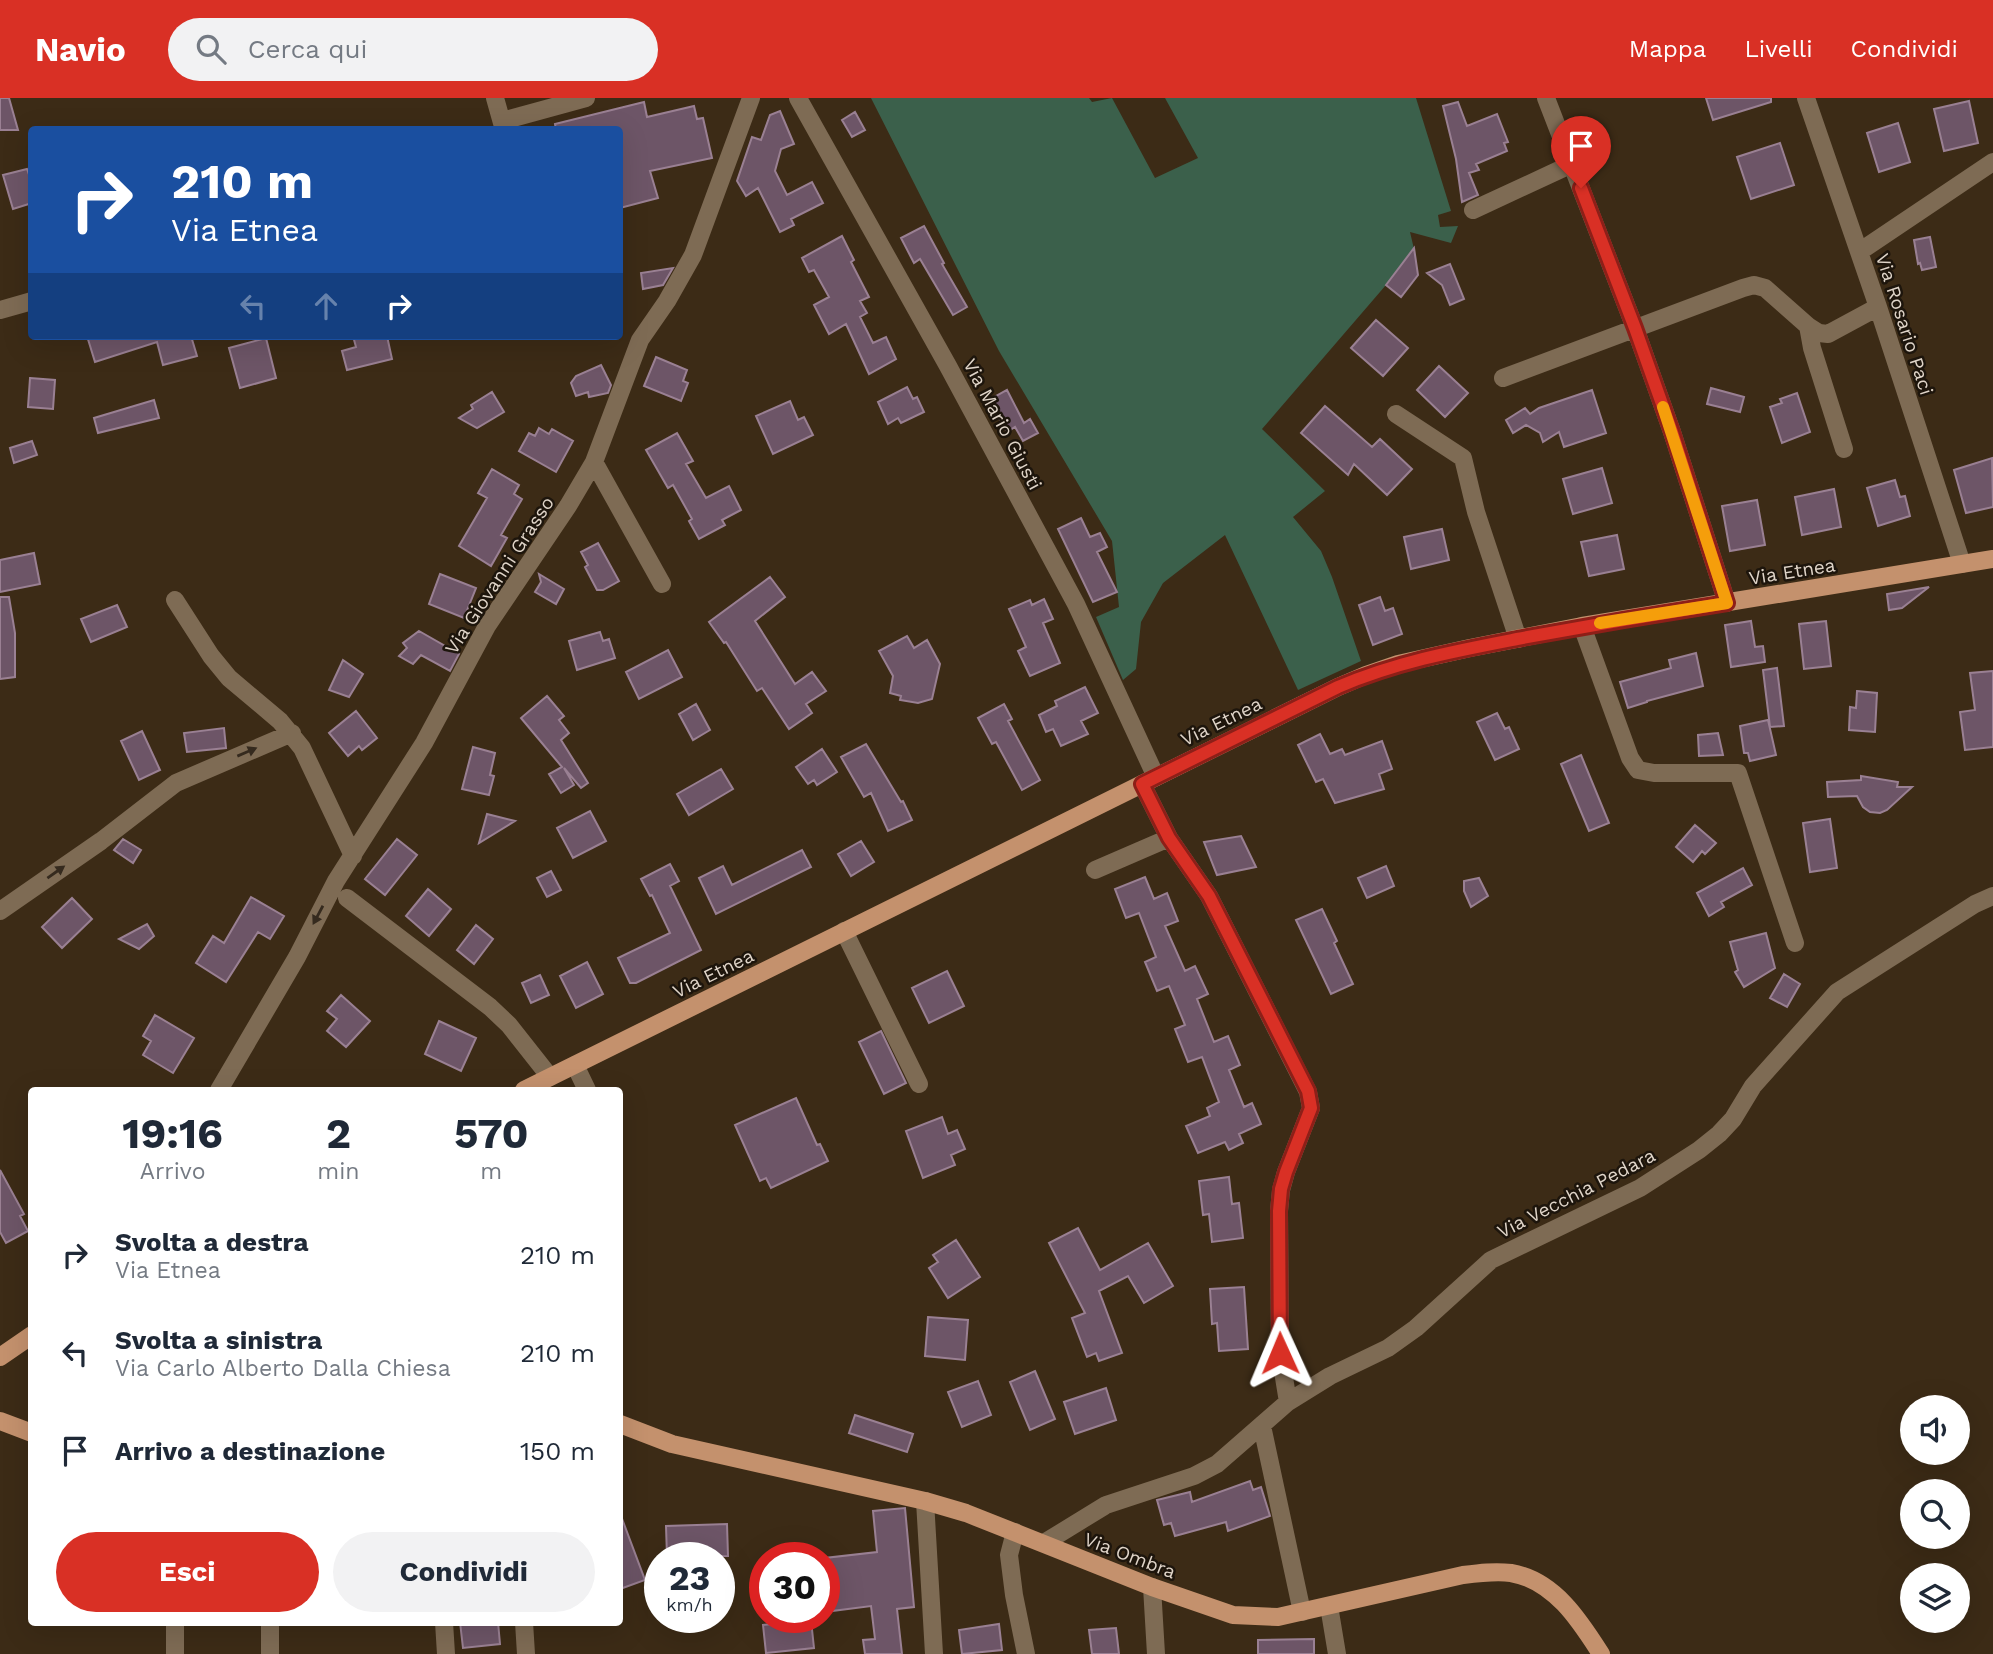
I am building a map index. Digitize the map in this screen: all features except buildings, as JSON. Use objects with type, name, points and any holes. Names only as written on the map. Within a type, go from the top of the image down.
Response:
[{"type":"main road","name":"Via Etnea","points":[[530,1087],[1366,675],[1428,656],[1582,626],[1993,559]]},
{"type":"main road","points":[[0,1345],[28,1335]]},
{"type":"main road","points":[[0,1357],[28,1337]]},
{"type":"main road","points":[[0,1421],[28,1432]]},
{"type":"main road","name":"Via Ombra","points":[[623,1425],[672,1444],[925,1501],[966,1513],[1152,1587],[1233,1615],[1278,1617],[1462,1575],[1513,1573],[1530,1579],[1561,1599],[1581,1622],[1601,1654]]},
{"type":"main road","points":[[0,1432],[28,1434]]},
{"type":"street","points":[[495,98],[503,125],[586,98]]},
{"type":"street","name":"Via Giovanni Grasso","points":[[221,1087],[297,957],[336,881],[424,744],[487,626],[568,506],[594,462],[640,340],[667,301],[693,255],[751,98]]},
{"type":"street","name":"Via Mario Giusti","points":[[798,98],[948,366],[1069,592],[1149,781],[1169,838],[1209,896],[1308,1091],[1311,1108],[1286,1172],[1279,1211],[1280,1353],[1288,1402]]},
{"type":"street","points":[[1546,98],[1635,328],[1727,603]]},
{"type":"street","name":"Via Rosario Paci","points":[[1806,98],[1962,564]]},
{"type":"street","points":[[1859,252],[1993,162]]},
{"type":"street","points":[[1473,210],[1572,164]]},
{"type":"street","points":[[1503,378],[1754,285],[1765,288],[1808,326],[1828,334],[1878,307]]},
{"type":"street","points":[[0,310],[28,303]]},
{"type":"street","points":[[1808,326],[1812,348],[1844,449]]},
{"type":"street","points":[[1396,414],[1462,458],[1476,513],[1518,639]]},
{"type":"street","points":[[594,462],[662,584]]},
{"type":"street","points":[[175,600],[211,656],[229,678],[292,733],[302,748],[353,856]]},
{"type":"street","points":[[1582,626],[1630,758],[1638,770],[1654,773],[1738,773],[1795,943]]},
{"type":"street","points":[[0,911],[101,841],[176,783],[292,733]]},
{"type":"street","points":[[1095,870],[1169,838]]},
{"type":"street","name":"Via Vecchia Pedara","points":[[1044,1543],[1106,1505],[1194,1476],[1217,1464],[1288,1402],[1330,1376],[1388,1348],[1416,1328],[1491,1260],[1640,1188],[1699,1150],[1733,1119],[1753,1086],[1837,992],[1975,904],[1993,896]]},
{"type":"street","points":[[347,898],[490,1007],[509,1025],[550,1077]]},
{"type":"street","points":[[844,931],[919,1084]]},
{"type":"street","points":[[575,1065],[586,1087]]},
{"type":"street","points":[[1262,1426],[1302,1612]]},
{"type":"street","points":[[925,1501],[934,1654]]},
{"type":"street","points":[[1015,1532],[1009,1555],[1026,1654]]},
{"type":"street","points":[[1152,1587],[1156,1654]]},
{"type":"street","points":[[1329,1606],[1337,1654]]},
{"type":"street","points":[[174,1654],[176,1626]]},
{"type":"street","points":[[270,1626],[270,1654]]},
{"type":"street","points":[[444,1626],[446,1654]]},
{"type":"street","points":[[524,1626],[526,1654]]},
{"type":"green space","points":[[871,98],[1089,98],[1092,102],[1112,98],[1155,178],[1198,158],[1165,98],[1416,98],[1451,211],[1438,215],[1440,227],[1458,226],[1451,243],[1410,232],[1414,249],[1262,429],[1325,491],[1293,517],[1321,551],[1361,661],[1298,690],[1225,535],[1163,583],[1141,622],[1136,669],[1123,680],[1096,617],[1119,607],[1112,541],[999,351]]},
{"type":"slow traffic","points":[[1600,623],[1727,603],[1663,407]]},
{"type":"route","points":[[1280,1353],[1281,1189],[1311,1108],[1308,1091],[1209,896],[1169,838],[1142,784],[1338,687],[1398,664],[1582,626],[1727,603],[1672,432],[1581,188]]}]
